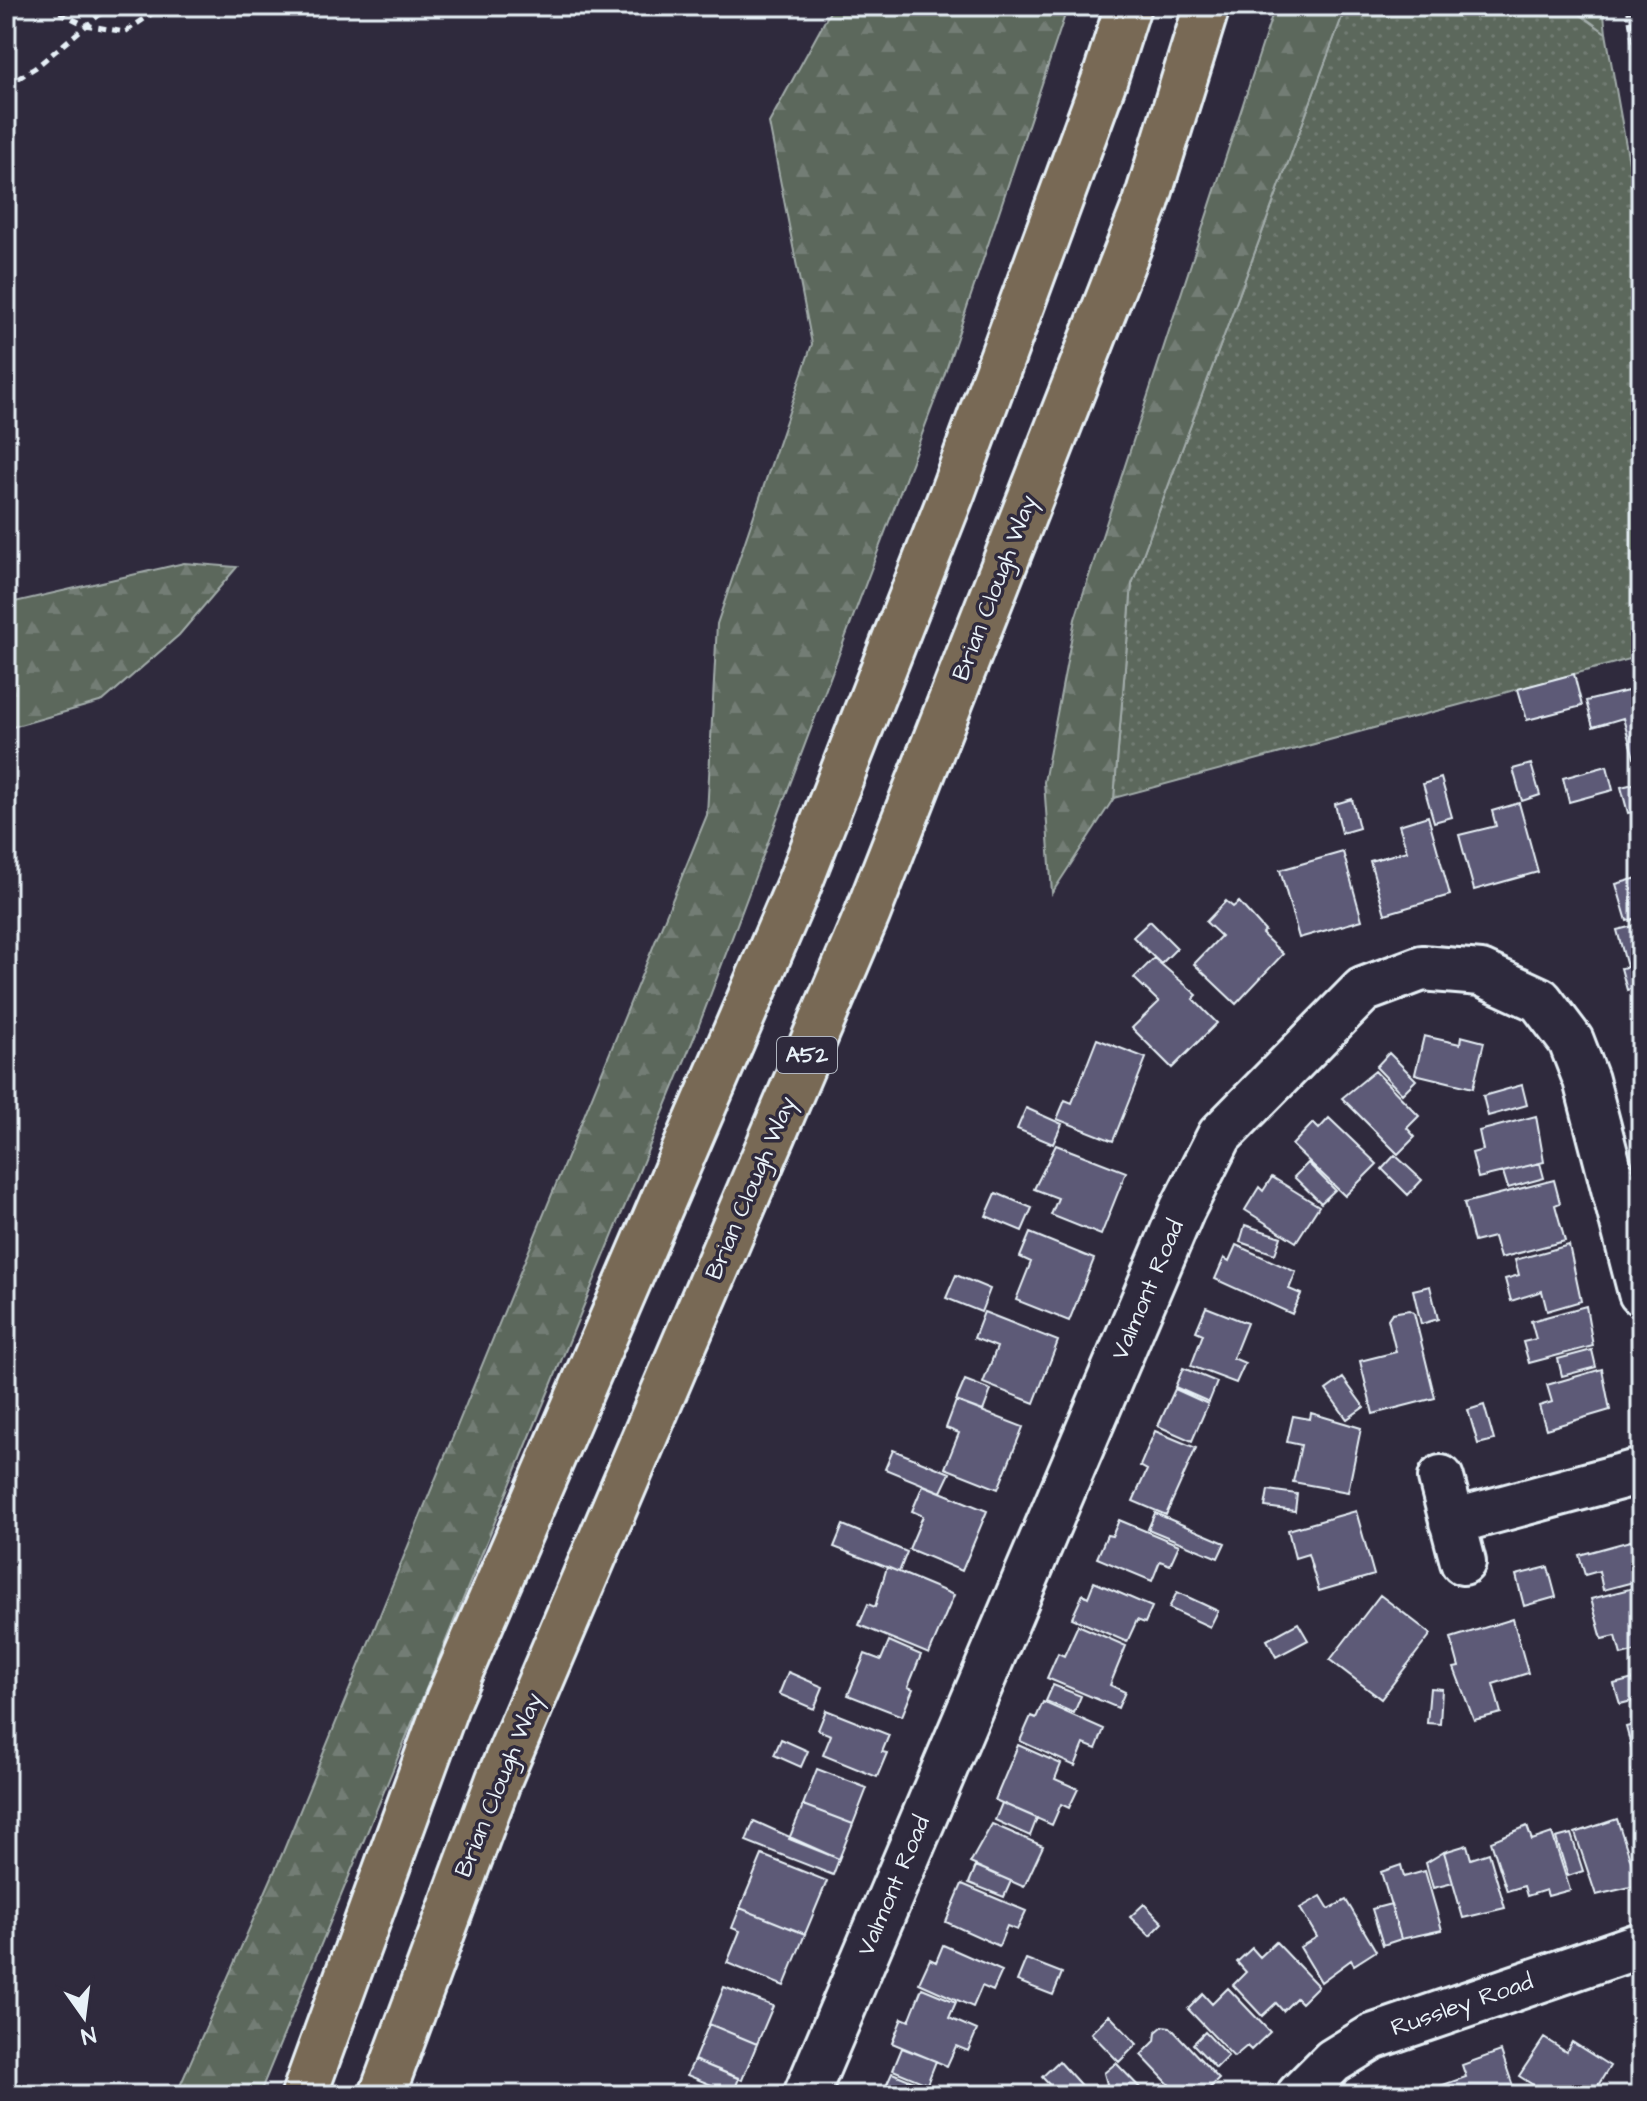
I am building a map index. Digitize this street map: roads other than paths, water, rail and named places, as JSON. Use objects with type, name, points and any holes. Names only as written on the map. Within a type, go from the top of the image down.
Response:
[{"type":"highway","points":[[304,2095],[448,1700],[798,887],[959,476],[1105,78],[1128,6]]},
{"type":"highway","name":"Brian Clough Way","points":[[382,2095],[499,1779],[867,915],[1146,203],[1207,6]]},
{"type":"street","name":"Valmont Road","points":[[806,2095],[1182,1210],[1220,1135],[1319,1031],[1363,990],[1422,968],[1481,973],[1540,1000],[1571,1041],[1586,1080],[1641,1293]]},
{"type":"street","points":[[1441,1478],[1458,1542],[1641,1471]]},
{"type":"street","name":"Russley Road","points":[[1299,2095],[1333,2061],[1372,2037],[1641,1945]]}]
